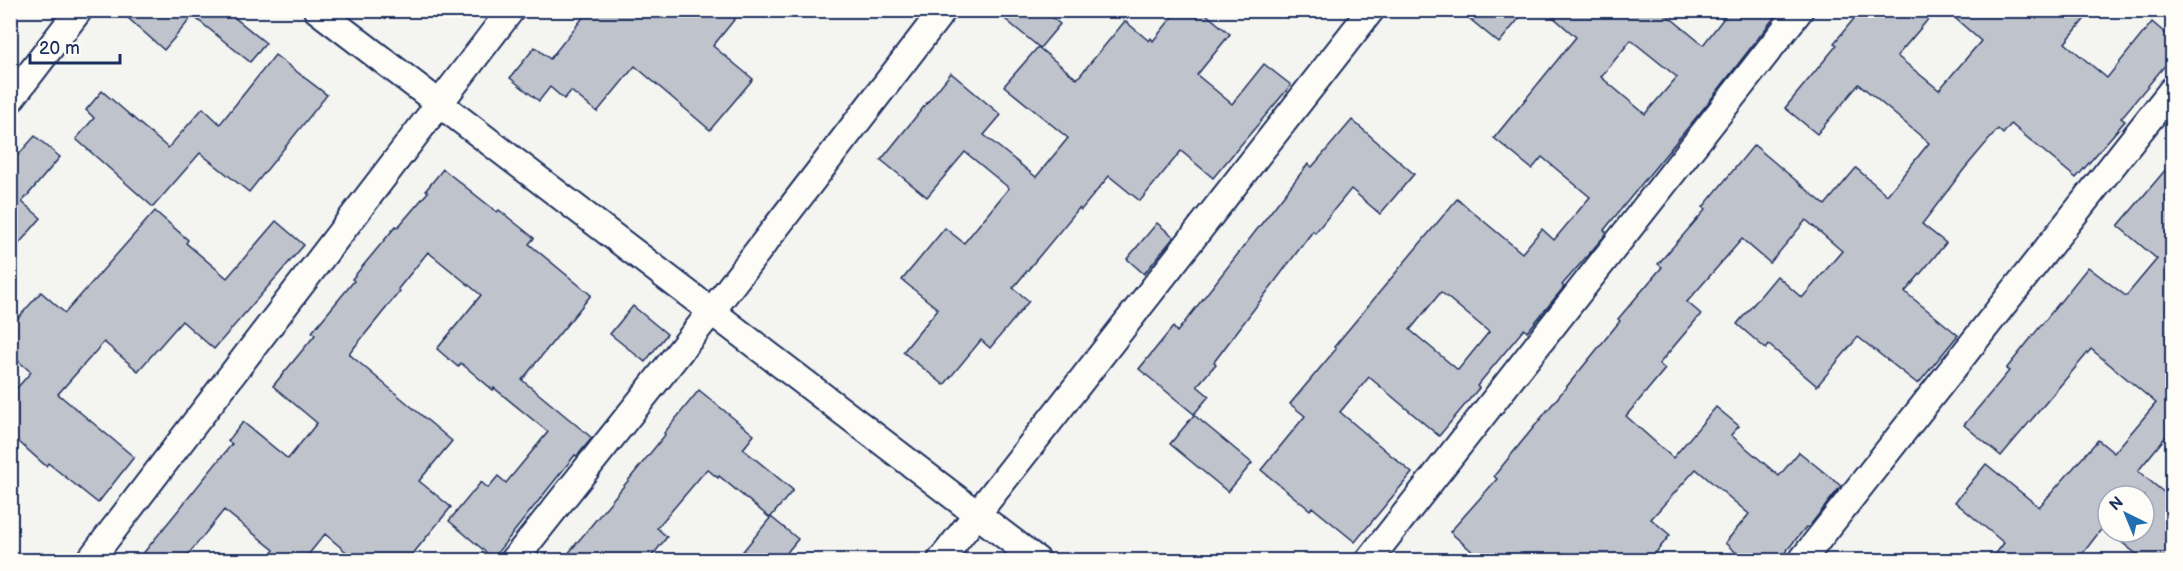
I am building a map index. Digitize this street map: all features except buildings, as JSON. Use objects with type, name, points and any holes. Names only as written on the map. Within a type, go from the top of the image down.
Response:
[{"type":"street","points":[[10,100],[80,10]]},
{"type":"street","points":[[317,10],[1037,561]]},
{"type":"street","points":[[90,561],[511,10]]},
{"type":"street","points":[[514,561],[711,312],[943,10]]},
{"type":"street","points":[[941,561],[1371,10]]},
{"type":"street","points":[[1369,561],[1800,10]]},
{"type":"street","points":[[1802,561],[2172,90]]}]
